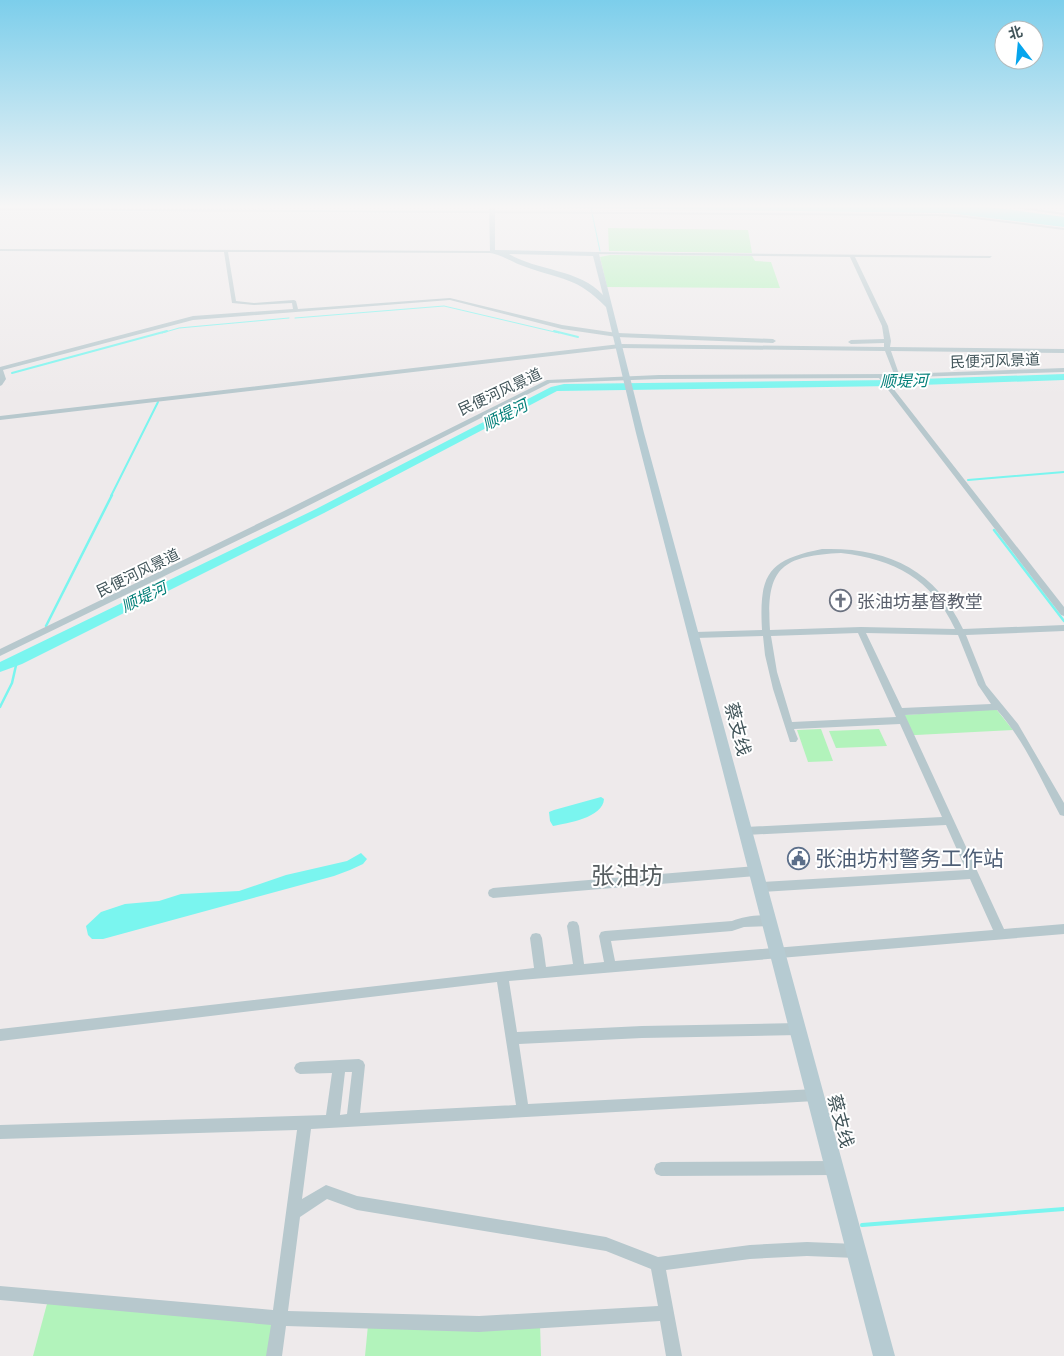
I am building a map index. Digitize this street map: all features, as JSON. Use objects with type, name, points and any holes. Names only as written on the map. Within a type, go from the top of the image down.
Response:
[{"type":"street","points":[[229,270],[234,302],[254,304],[294,301],[296,310]]},
{"type":"street","points":[[544,270],[580,282],[597,293],[610,308]]},
{"type":"street","name":"蔡支线","points":[[599,270],[884,1356]]},
{"type":"street","points":[[859,270],[885,326],[888,348],[897,376]]},
{"type":"street","points":[[0,384],[2,379],[0,370],[194,318],[450,299],[562,327],[617,335],[764,341],[888,341]]},
{"type":"street","points":[[0,418],[620,346],[1064,351]]},
{"type":"street","name":"民便河风景道","points":[[0,653],[285,514],[545,382],[628,385],[882,378],[1064,370]]},
{"type":"street","points":[[882,378],[1064,613]]},
{"type":"street","points":[[793,739],[775,686],[766,632],[766,592],[771,576],[794,558],[841,551],[865,553],[902,567],[940,596],[961,632],[982,686],[1014,725],[1064,812]]},
{"type":"street","points":[[694,635],[861,630],[961,632],[1064,628]]},
{"type":"street","points":[[861,630],[1001,934]]},
{"type":"street","points":[[789,726],[998,707]]},
{"type":"street","points":[[746,831],[949,821]]},
{"type":"street","points":[[493,893],[756,870]]},
{"type":"street","points":[[760,887],[974,874]]},
{"type":"street","points":[[610,966],[605,936],[732,926],[744,922],[769,921]]},
{"type":"street","points":[[573,926],[579,969]]},
{"type":"street","points":[[0,1035],[540,972],[1064,928]]},
{"type":"street","points":[[536,938],[540,972]]},
{"type":"street","points":[[502,976],[523,1111]]},
{"type":"street","points":[[511,1038],[642,1032],[798,1029]]},
{"type":"street","points":[[300,1068],[359,1065],[353,1120]]},
{"type":"street","points":[[332,1122],[339,1066]]},
{"type":"street","points":[[0,1132],[332,1122],[815,1095]]},
{"type":"street","points":[[274,1356],[305,1123]]},
{"type":"street","points":[[661,1169],[834,1168]]},
{"type":"street","points":[[292,1214],[326,1192],[357,1203],[606,1244],[658,1264],[750,1252],[807,1249],[856,1251]]},
{"type":"street","points":[[658,1264],[674,1356]]},
{"type":"street","points":[[0,1293],[279,1318],[479,1324],[667,1313]]},
{"type":"green space","points":[[603,270],[774,270],[780,288],[607,287]]},
{"type":"green space","points":[[996,709],[1013,730],[913,735],[904,715]]},
{"type":"green space","points":[[821,729],[833,761],[808,762],[797,730]]},
{"type":"green space","points":[[879,729],[887,746],[836,748],[829,731]]},
{"type":"green space","points":[[48,1300],[275,1321],[271,1356],[33,1356]]},
{"type":"green space","points":[[540,1324],[541,1356],[365,1356],[368,1325]]},
{"type":"water","points":[[601,797],[604,799],[602,805],[598,811],[591,815],[553,826],[550,821],[549,812]]},
{"type":"water","points":[[361,853],[367,859],[363,864],[334,876],[103,939],[92,939],[88,935],[86,926],[101,912],[125,904],[159,901],[181,894],[239,891],[286,875],[347,861]]},
{"type":"waterway","points":[[295,318],[444,306],[559,333]]},
{"type":"waterway","points":[[162,333],[179,328],[289,318]]},
{"type":"waterway","points":[[12,373],[167,331]]},
{"type":"waterway","points":[[554,331],[578,337]]},
{"type":"waterway","name":"顺堤河","points":[[0,667],[17,661],[320,511],[554,389],[564,387],[892,383],[1064,377]]},
{"type":"waterway","points":[[111,496],[158,402]]},
{"type":"waterway","points":[[968,480],[1064,472]]},
{"type":"waterway","points":[[46,626],[112,495]]},
{"type":"waterway","points":[[994,530],[1064,621]]},
{"type":"waterway","points":[[0,707],[12,683],[17,661]]},
{"type":"waterway","points":[[862,1225],[1064,1209]]},
{"type":"place","name":"张油坊基督教堂","points":[[841,601]]},
{"type":"place","name":"张油坊村警务工作站","points":[[799,858]]},
{"type":"district","name":"张油坊","points":[[627,876]]}]
